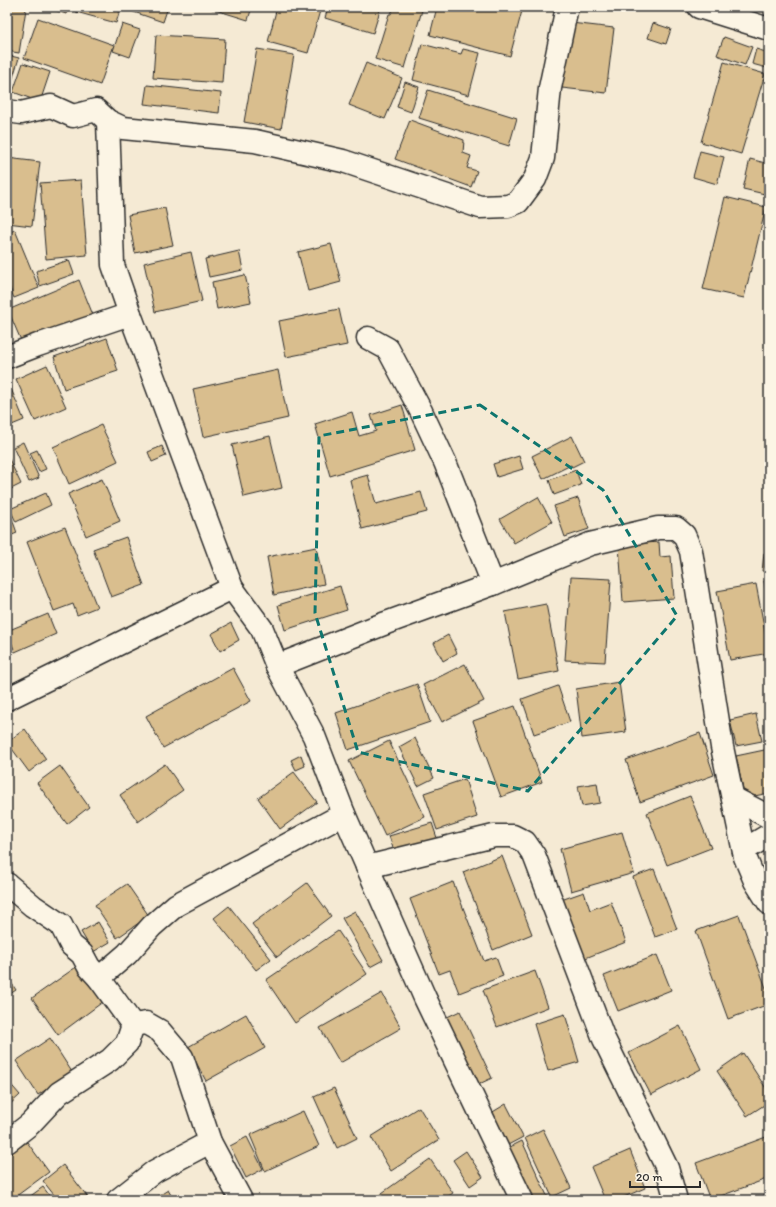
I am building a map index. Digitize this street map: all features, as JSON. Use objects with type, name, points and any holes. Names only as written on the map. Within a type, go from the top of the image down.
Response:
[{"type":"street","points":[[7,111],[22,113],[51,106],[73,116],[96,110],[108,121],[123,128],[255,141],[343,161],[480,207],[508,206],[518,202],[535,180],[544,158],[550,88],[567,7]]},
{"type":"street","points":[[699,7],[768,26]]},
{"type":"street","points":[[108,121],[113,265],[232,588],[262,629],[278,666],[314,736],[344,814],[425,998],[522,1200]]},
{"type":"street","points":[[7,357],[130,314]]},
{"type":"street","points":[[368,338],[388,349],[421,412],[445,462],[493,584]]},
{"type":"street","points":[[278,666],[386,623],[493,584],[590,544],[658,528],[676,528],[684,535],[691,551],[722,747],[745,856],[755,881],[769,903]]},
{"type":"street","points":[[8,698],[232,588]]},
{"type":"street","points":[[733,798],[769,817]]},
{"type":"street","points":[[99,978],[127,954],[152,926],[176,905],[344,814]]},
{"type":"street","points":[[744,850],[769,835]]},
{"type":"street","points":[[367,867],[494,836],[513,836],[525,842],[534,855],[604,1039],[667,1168],[676,1200]]},
{"type":"street","points":[[7,884],[32,906],[61,924],[71,945],[82,954],[89,967],[134,1025]]},
{"type":"street","points":[[134,1025],[146,1023],[160,1031],[182,1057],[210,1142],[241,1200]]},
{"type":"street","points":[[7,1142],[30,1124],[59,1093],[110,1060],[127,1044],[134,1025]]},
{"type":"street","points":[[118,1200],[155,1171],[210,1142]]},
{"type":"highlighted area","points":[[480,405],[603,490],[677,616],[528,791],[358,752],[315,613],[319,436]]},
{"type":"building","points":[[7,7],[26,9],[19,53],[7,51]]},
{"type":"building","points":[[46,7],[68,7],[66,14]]},
{"type":"building","points":[[78,7],[121,7],[116,23],[76,12]]},
{"type":"building","points":[[129,7],[168,7],[163,22],[128,10]]},
{"type":"building","points":[[206,7],[252,7],[248,20]]},
{"type":"building","points":[[277,7],[321,7],[308,53],[268,42]]},
{"type":"building","points":[[328,7],[381,7],[373,33],[325,18]]},
{"type":"building","points":[[394,7],[423,7],[405,68],[375,59],[389,14],[391,14]]},
{"type":"building","points":[[437,7],[523,7],[510,56],[430,35]]},
{"type":"building","points":[[38,18],[114,45],[100,85],[24,58]]},
{"type":"building","points":[[571,23],[614,28],[606,93],[562,88]]},
{"type":"building","points":[[653,23],[671,29],[666,44],[648,38]]},
{"type":"building","points":[[122,24],[140,30],[130,57],[113,51]]},
{"type":"building","points":[[156,35],[225,39],[222,83],[153,78]]},
{"type":"building","points":[[724,37],[752,47],[745,65],[717,55]]},
{"type":"building","points":[[422,44],[461,54],[463,49],[480,53],[469,95],[413,80]]},
{"type":"building","points":[[257,49],[294,55],[281,129],[244,122]]},
{"type":"building","points":[[756,49],[769,53],[767,68],[752,64]]},
{"type":"building","points":[[7,55],[19,58],[10,87],[7,86]]},
{"type":"building","points":[[724,62],[765,74],[741,154],[701,142]]},
{"type":"building","points":[[23,63],[50,72],[40,102],[13,92]]},
{"type":"building","points":[[366,63],[402,78],[385,119],[349,105]]},
{"type":"building","points":[[405,82],[419,87],[411,112],[397,107]]},
{"type":"building","points":[[147,85],[221,93],[219,113],[144,104]]},
{"type":"building","points":[[428,90],[517,118],[509,146],[419,118]]},
{"type":"building","points":[[410,120],[464,140],[463,153],[471,156],[467,168],[477,171],[471,187],[395,159]]},
{"type":"building","points":[[700,151],[724,157],[717,184],[693,177]]},
{"type":"building","points":[[7,158],[40,162],[32,226],[7,223]]},
{"type":"building","points":[[750,159],[769,164],[769,195],[743,189]]},
{"type":"building","points":[[81,180],[87,255],[46,259],[40,183]]},
{"type":"building","points":[[725,197],[766,207],[744,298],[703,289]]},
{"type":"building","points":[[165,208],[173,245],[135,253],[128,215]]},
{"type":"building","points":[[15,230],[39,288],[14,298],[7,281],[7,233]]},
{"type":"building","points":[[331,244],[341,282],[308,291],[298,252]]},
{"type":"building","points":[[239,251],[243,270],[209,277],[205,259]]},
{"type":"building","points":[[191,252],[202,301],[155,312],[144,263]]},
{"type":"building","points":[[69,260],[74,274],[40,286],[36,271]]},
{"type":"building","points":[[245,275],[251,302],[217,309],[212,282]]},
{"type":"building","points":[[79,280],[93,315],[23,345],[8,310]]},
{"type":"building","points":[[339,309],[347,345],[286,357],[279,321]]},
{"type":"building","points":[[107,338],[118,371],[64,389],[54,357]]},
{"type":"building","points":[[47,365],[66,407],[35,421],[16,379]]},
{"type":"building","points":[[278,370],[288,418],[203,437],[193,389]]},
{"type":"building","points":[[7,379],[24,420],[7,427]]},
{"type":"building","points":[[402,405],[415,450],[330,476],[315,424],[352,412],[359,436],[376,431],[371,415]]},
{"type":"building","points":[[101,425],[118,461],[69,484],[53,447]]},
{"type":"building","points":[[270,436],[282,488],[244,497],[232,445]]},
{"type":"building","points":[[572,436],[584,461],[572,467],[571,465],[543,479],[532,456]]},
{"type":"building","points":[[23,442],[39,478],[29,482],[13,447]]},
{"type":"building","points":[[162,446],[166,456],[152,462],[148,452]]},
{"type":"building","points":[[37,450],[46,469],[39,472],[30,453]]},
{"type":"building","points":[[7,455],[21,484],[7,491]]},
{"type":"building","points":[[519,456],[523,469],[497,477],[493,464]]},
{"type":"building","points":[[576,470],[581,485],[554,495],[549,480]]},
{"type":"building","points":[[368,475],[376,504],[421,492],[427,512],[362,529],[350,480]]},
{"type":"building","points":[[102,479],[120,521],[86,536],[68,494]]},
{"type":"building","points":[[46,493],[51,505],[16,522],[10,509]]},
{"type":"building","points":[[538,497],[552,522],[514,543],[500,519]]},
{"type":"building","points":[[578,498],[589,529],[565,537],[554,506]]},
{"type":"building","points":[[10,513],[17,533],[7,537],[7,514]]},
{"type":"building","points":[[65,527],[97,607],[77,615],[73,604],[54,611],[27,542]]},
{"type":"building","points":[[126,537],[144,585],[111,597],[93,549]]},
{"type":"building","points":[[659,542],[660,557],[671,556],[674,598],[623,602],[619,545]]},
{"type":"building","points":[[316,547],[324,584],[274,595],[267,557]]},
{"type":"building","points":[[764,553],[769,554],[769,572],[762,571]]},
{"type":"building","points":[[571,577],[611,579],[605,662],[565,660]]},
{"type":"building","points":[[769,580],[769,608],[764,581]]},
{"type":"building","points":[[756,584],[769,653],[730,660],[717,591]]},
{"type":"building","points":[[340,586],[347,610],[285,630],[278,605]]},
{"type":"building","points":[[546,604],[559,671],[518,679],[505,612]]},
{"type":"building","points":[[48,614],[56,634],[15,652],[7,631]]},
{"type":"building","points":[[231,623],[239,640],[220,651],[211,634]]},
{"type":"building","points":[[448,635],[457,653],[443,661],[434,643]]},
{"type":"building","points":[[465,664],[484,701],[442,722],[423,685]]},
{"type":"building","points":[[233,668],[251,701],[163,748],[146,716]]},
{"type":"building","points":[[619,682],[626,732],[582,738],[576,689]]},
{"type":"building","points":[[417,684],[430,722],[348,750],[336,713]]},
{"type":"building","points":[[558,686],[570,722],[534,734],[522,699]]},
{"type":"building","points":[[515,706],[542,782],[501,797],[473,721]]},
{"type":"building","points":[[756,714],[762,741],[736,746],[730,720]]},
{"type":"building","points":[[25,729],[46,759],[29,772],[7,742]]},
{"type":"building","points":[[700,733],[714,775],[640,802],[626,760]]},
{"type":"building","points":[[415,738],[434,778],[418,786],[399,747]]},
{"type":"building","points":[[389,741],[425,817],[385,836],[349,761]]},
{"type":"building","points":[[769,749],[769,793],[745,798],[736,756]]},
{"type":"building","points":[[301,755],[305,766],[296,770],[291,760]]},
{"type":"building","points":[[165,764],[183,790],[138,822],[120,795]]},
{"type":"building","points":[[60,766],[89,807],[67,824],[37,783]]},
{"type":"building","points":[[294,772],[317,802],[280,829],[258,798]]},
{"type":"building","points":[[465,779],[477,817],[437,830],[424,793]]},
{"type":"building","points":[[597,783],[600,803],[582,806],[578,786]]},
{"type":"building","points":[[690,796],[711,848],[667,865],[647,813]]},
{"type":"building","points":[[432,823],[437,838],[394,851],[389,836]]},
{"type":"building","points":[[622,832],[634,873],[571,891],[560,849]]},
{"type":"building","points":[[502,856],[532,934],[493,950],[463,872]]},
{"type":"building","points":[[654,869],[677,929],[655,937],[633,877]]},
{"type":"building","points":[[453,882],[484,961],[496,957],[503,976],[459,993],[450,970],[439,974],[410,899]]},
{"type":"building","points":[[307,883],[331,916],[277,957],[252,924]]},
{"type":"building","points":[[127,884],[149,916],[117,938],[95,905]]},
{"type":"building","points":[[584,892],[590,910],[611,902],[626,942],[583,959],[561,900]]},
{"type":"building","points":[[229,906],[271,959],[256,970],[214,918]]},
{"type":"building","points":[[355,911],[383,960],[370,967],[342,918]]},
{"type":"building","points":[[739,915],[769,996],[769,1004],[728,1019],[696,931]]},
{"type":"building","points":[[98,922],[110,942],[93,952],[81,932]]},
{"type":"building","points":[[338,931],[367,974],[295,1023],[266,980]]},
{"type":"building","points":[[657,955],[671,990],[618,1011],[604,976]]},
{"type":"building","points":[[79,965],[104,1001],[58,1035],[32,998]]},
{"type":"building","points":[[535,971],[548,1007],[497,1027],[483,990]]},
{"type":"building","points":[[7,976],[16,990],[7,996]]},
{"type":"building","points":[[382,993],[401,1028],[340,1063],[320,1028]]},
{"type":"building","points":[[460,1011],[492,1078],[477,1085],[445,1018]]},
{"type":"building","points":[[246,1014],[265,1048],[206,1081],[188,1047]]},
{"type":"building","points":[[565,1014],[579,1062],[548,1071],[534,1024]]},
{"type":"building","points":[[680,1026],[701,1069],[651,1095],[629,1053]]},
{"type":"building","points":[[50,1038],[72,1072],[38,1095],[16,1061]]},
{"type":"building","points":[[743,1053],[769,1093],[769,1102],[747,1116],[717,1071]]},
{"type":"building","points":[[7,1080],[20,1095],[7,1107]]},
{"type":"building","points":[[334,1088],[357,1138],[337,1148],[314,1097]]},
{"type":"building","points":[[506,1104],[523,1137],[508,1145],[491,1113]]},
{"type":"building","points":[[419,1107],[439,1140],[391,1171],[371,1137]]},
{"type":"building","points":[[303,1111],[319,1146],[265,1171],[250,1135]]},
{"type":"building","points":[[543,1129],[571,1188],[552,1197],[525,1138]]},
{"type":"building","points":[[247,1137],[263,1169],[246,1178],[230,1146]]},
{"type":"building","points":[[766,1137],[769,1145],[769,1178],[710,1200],[696,1163]]},
{"type":"building","points":[[522,1141],[549,1200],[532,1200],[508,1148]]},
{"type":"building","points":[[27,1142],[49,1172],[11,1200],[7,1200],[7,1156]]},
{"type":"building","points":[[630,1150],[645,1188],[617,1200],[605,1200],[591,1167]]},
{"type":"building","points":[[466,1151],[483,1177],[470,1186],[453,1160]]},
{"type":"building","points":[[430,1159],[453,1193],[443,1200],[372,1200]]},
{"type":"building","points":[[63,1165],[90,1200],[58,1200],[43,1181]]},
{"type":"building","points":[[43,1187],[53,1200],[25,1200]]},
{"type":"building","points":[[168,1190],[174,1200],[152,1200]]}]
